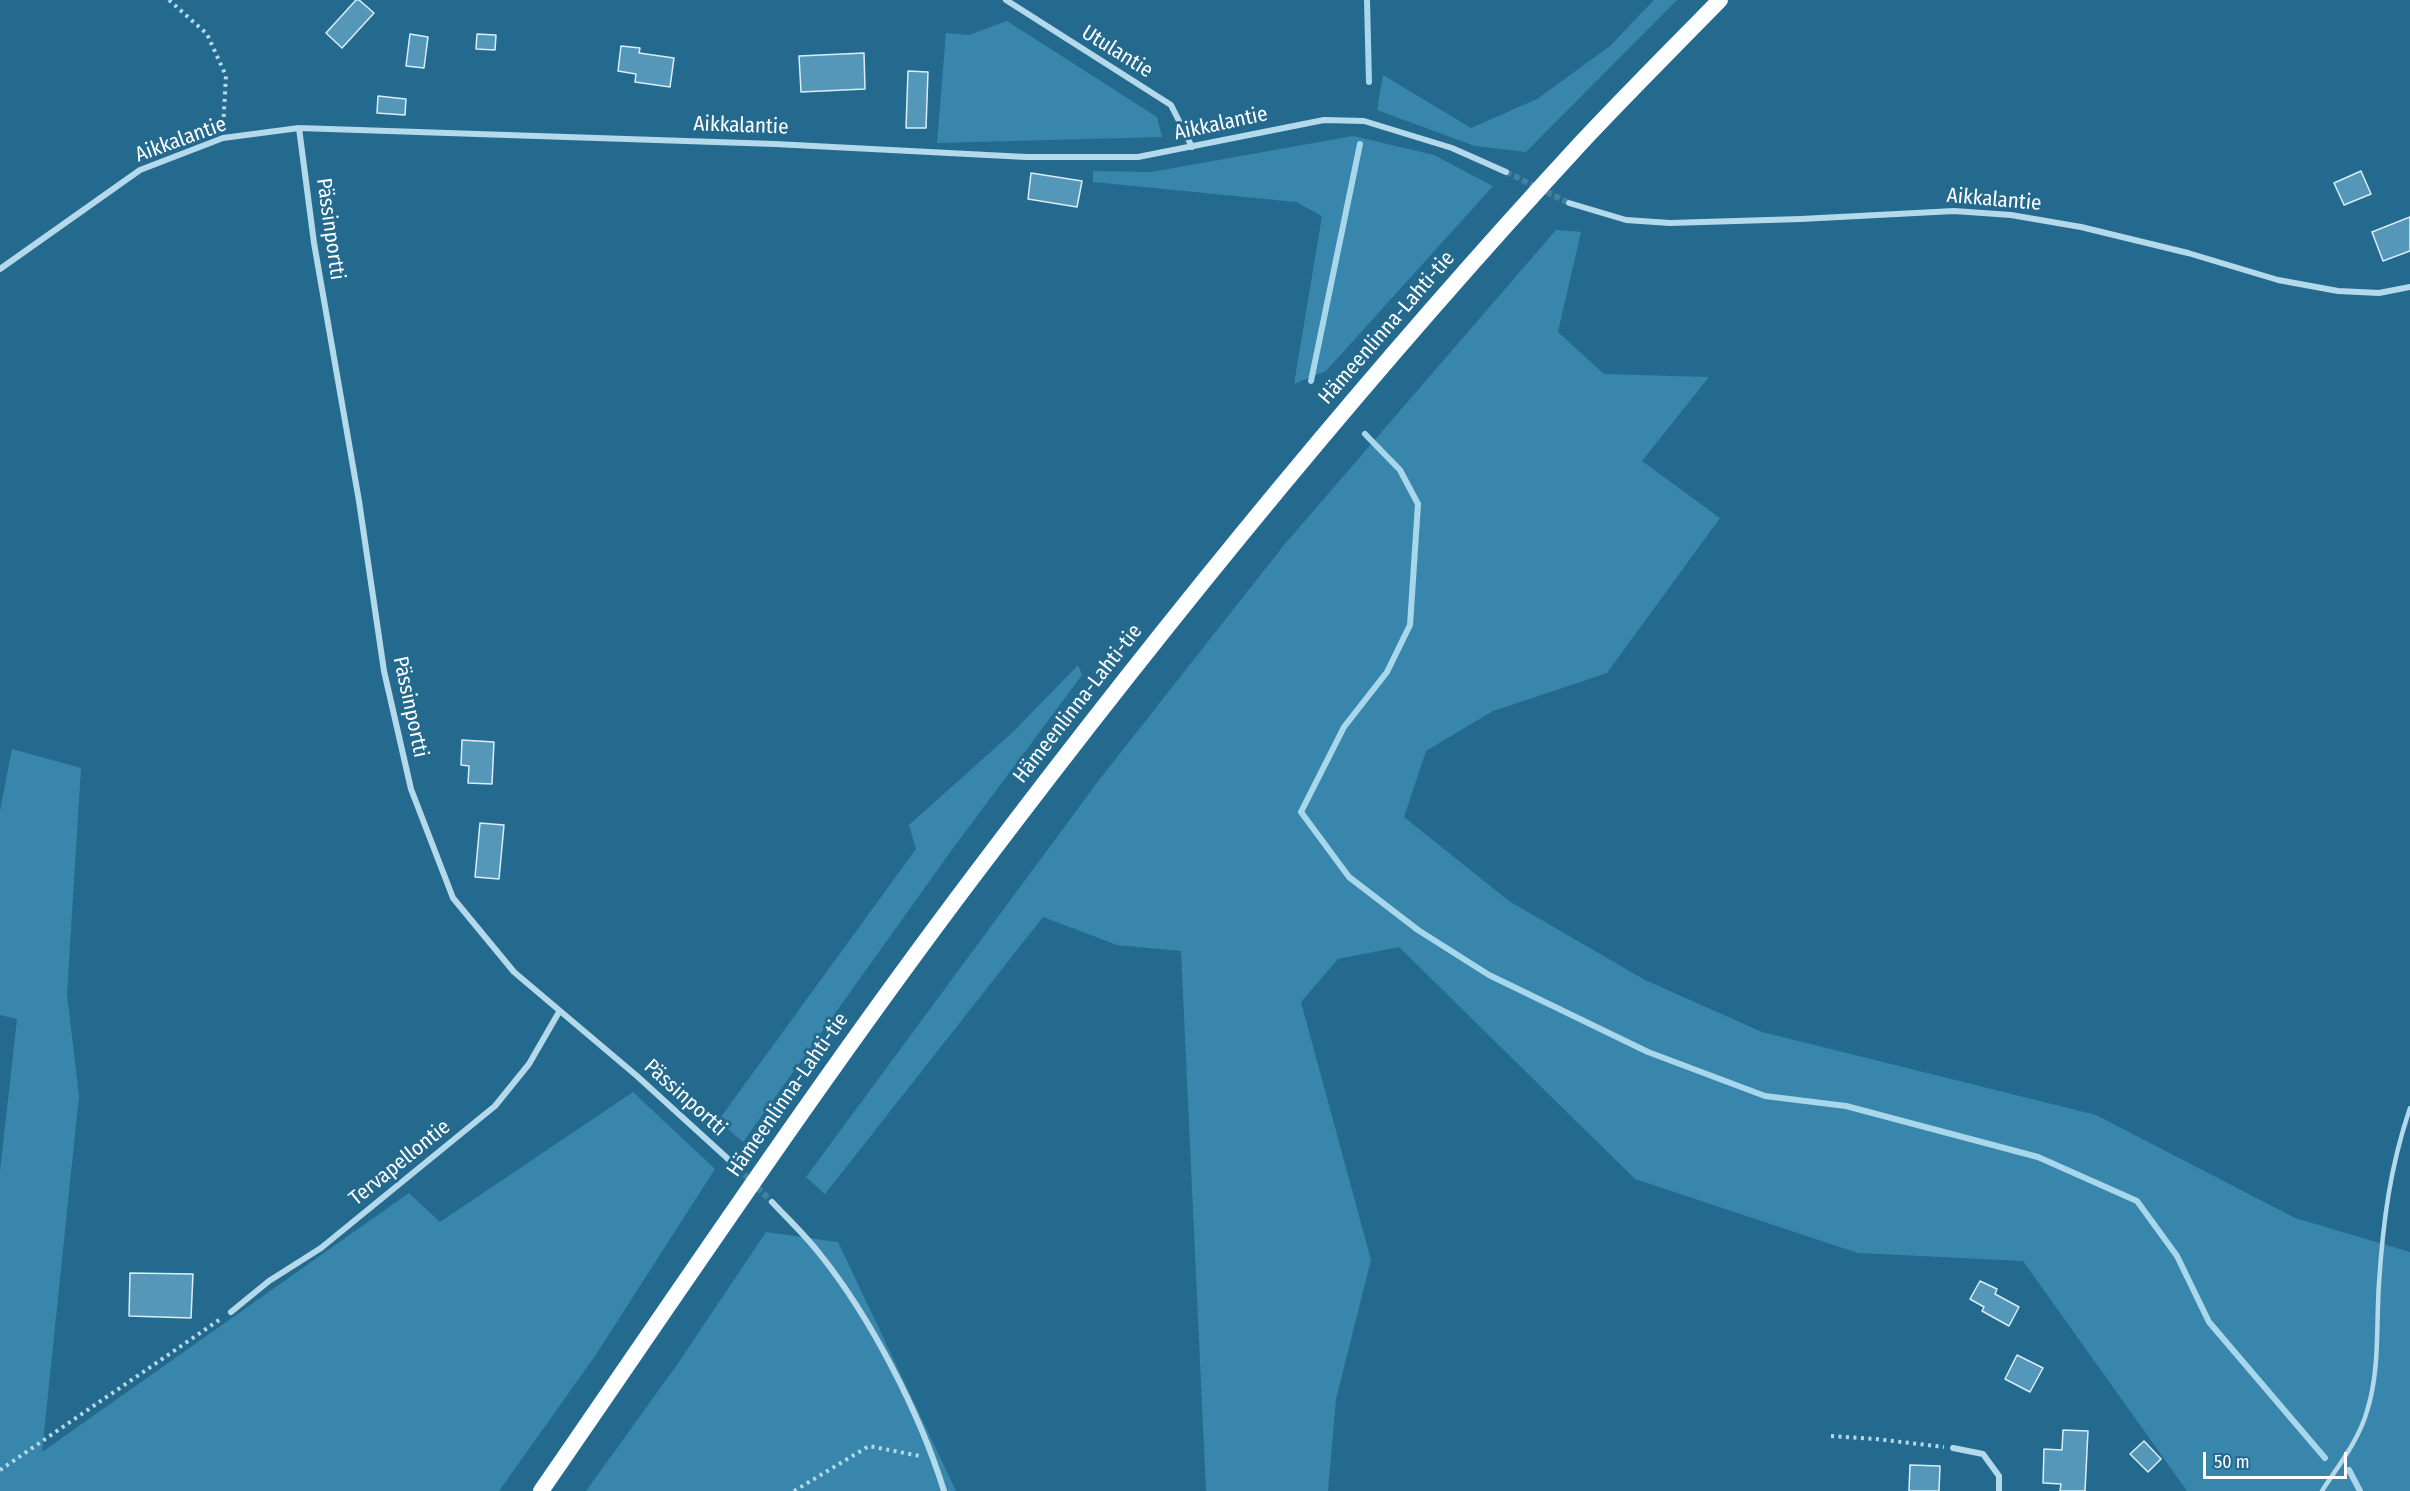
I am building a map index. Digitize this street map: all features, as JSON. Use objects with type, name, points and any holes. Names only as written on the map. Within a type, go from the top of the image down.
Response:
[{"type":"highway","name":"Hämeenlinna-Lahti-tie","points":[[541,1491],[855,1036],[1088,725],[1212,569],[1465,272],[1582,142],[1720,0]]},
{"type":"street","name":"Utulantie","points":[[1006,0],[1171,105],[1192,147]]},
{"type":"street","name":"Aikkalantie","points":[[0,270],[140,171],[223,138],[299,128],[775,144],[1026,157],[1138,157],[1324,120],[1364,121],[1452,148],[1506,172]]},
{"type":"street","name":"Pässinportti","points":[[299,128],[314,243],[359,501],[384,671],[411,789],[453,898],[514,972],[637,1076],[738,1168]]},
{"type":"street","name":"Aikkalantie","points":[[1569,203],[1626,220],[1670,223],[1954,211],[2011,215],[2081,227],[2188,253],[2278,280],[2328,289],[2379,293],[2410,287]]},
{"type":"street","name":"Tervapellontie","points":[[231,1312],[269,1281],[321,1248],[495,1106],[529,1064],[559,1012]]},
{"type":"street","points":[[772,1202],[819,1252],[868,1325],[924,1436],[944,1491]]},
{"type":"street","points":[[1953,1448],[1983,1454],[1999,1476],[1999,1491]]},
{"type":"lane","points":[[2322,1491],[2347,1452],[2367,1412],[2379,1329],[2379,1286],[2384,1212],[2396,1149],[2410,1108]]},
{"type":"path","points":[[169,0],[207,34],[226,76],[223,138]]},
{"type":"path","points":[[0,1470],[231,1312]]},
{"type":"path","points":[[1831,1436],[1953,1448]]},
{"type":"path","points":[[794,1491],[869,1446],[933,1458]]},
{"type":"shaded area","points":[[1654,0],[1677,0],[1526,152],[1475,146],[1377,110],[1383,75],[1471,128],[1537,99],[1610,46]]},
{"type":"shaded area","points":[[1007,21],[1157,117],[1162,137],[937,143],[946,33],[969,35]]},
{"type":"shaded area","points":[[1353,136],[1434,155],[1493,186],[1326,371],[1294,384],[1322,216],[1296,202],[1093,182],[1093,171],[1151,172]]},
{"type":"shaded area","points":[[1556,230],[1581,232],[1558,332],[1604,374],[1709,377],[1642,461],[1720,518],[1607,673],[1493,711],[1426,751],[1404,817],[1509,901],[1645,980],[1762,1032],[2096,1115],[2295,1218],[2410,1252],[2410,1491],[2187,1491],[2023,1261],[1858,1253],[1635,1179],[1399,947],[1338,959],[1301,1002],[1371,1260],[1336,1399],[1328,1491],[1206,1491],[1181,951],[1117,945],[1043,917],[825,1194],[806,1177],[1099,780],[1284,545]]},
{"type":"shaded area","points":[[1078,665],[1082,675],[951,851],[743,1142],[718,1121],[916,849],[909,825],[1014,731]]},
{"type":"shaded area","points":[[12,749],[81,768],[67,994],[79,1096],[42,1452],[409,1193],[440,1222],[633,1092],[715,1169],[595,1356],[499,1491],[0,1491],[0,1171],[17,1019],[0,1015],[0,811]]},
{"type":"shaded area","points":[[766,1232],[838,1242],[956,1491],[586,1491],[679,1362]]},
{"type":"building","points":[[356,0],[374,13],[342,48],[326,33]]},
{"type":"building","points":[[410,34],[428,37],[424,68],[406,66]]},
{"type":"building","points":[[477,34],[496,35],[495,50],[476,49]]},
{"type":"building","points":[[621,46],[640,48],[639,53],[674,58],[670,87],[635,82],[636,74],[618,71]]},
{"type":"building","points":[[864,53],[865,89],[801,92],[799,56]]},
{"type":"building","points":[[908,71],[928,72],[926,128],[906,128]]},
{"type":"building","points":[[378,96],[406,99],[405,115],[377,113]]},
{"type":"building","points":[[2361,171],[2371,194],[2344,205],[2334,183]]},
{"type":"building","points":[[1031,173],[1082,181],[1077,207],[1028,199]]},
{"type":"building","points":[[2410,217],[2410,251],[2383,261],[2372,232]]},
{"type":"building","points":[[462,740],[494,742],[492,784],[468,783],[469,766],[461,765]]},
{"type":"building","points":[[480,823],[504,825],[499,879],[475,877]]},
{"type":"building","points":[[130,1273],[193,1274],[191,1318],[129,1316]]},
{"type":"building","points":[[1980,1281],[1997,1289],[1995,1294],[2019,1307],[2009,1326],[1982,1311],[1984,1307],[1970,1299]]},
{"type":"building","points":[[2017,1355],[2043,1368],[2030,1392],[2005,1379]]},
{"type":"building","points":[[2063,1430],[2088,1431],[2085,1491],[2060,1491],[2061,1484],[2043,1483],[2044,1449],[2062,1450]]},
{"type":"building","points":[[2144,1441],[2161,1459],[2148,1472],[2130,1454]]},
{"type":"building","points":[[1910,1465],[1940,1466],[1939,1491],[1909,1491]]},
{"type":"waterway","points":[[1367,0],[1369,82]]},
{"type":"waterway","points":[[1311,381],[1360,144]]},
{"type":"waterway","points":[[1365,434],[1400,470],[1418,504],[1410,625],[1387,672],[1344,727],[1301,812],[1349,877],[1418,930],[1489,975],[1648,1052],[1765,1096],[1846,1106],[2038,1157],[2137,1201],[2177,1256],[2209,1322],[2325,1458]]},
{"type":"waterway","points":[[2349,1470],[2360,1491]]},
{"type":"tunnel","points":[[1506,172],[1569,203]]},
{"type":"tunnel","points":[[738,1168],[772,1202]]}]
